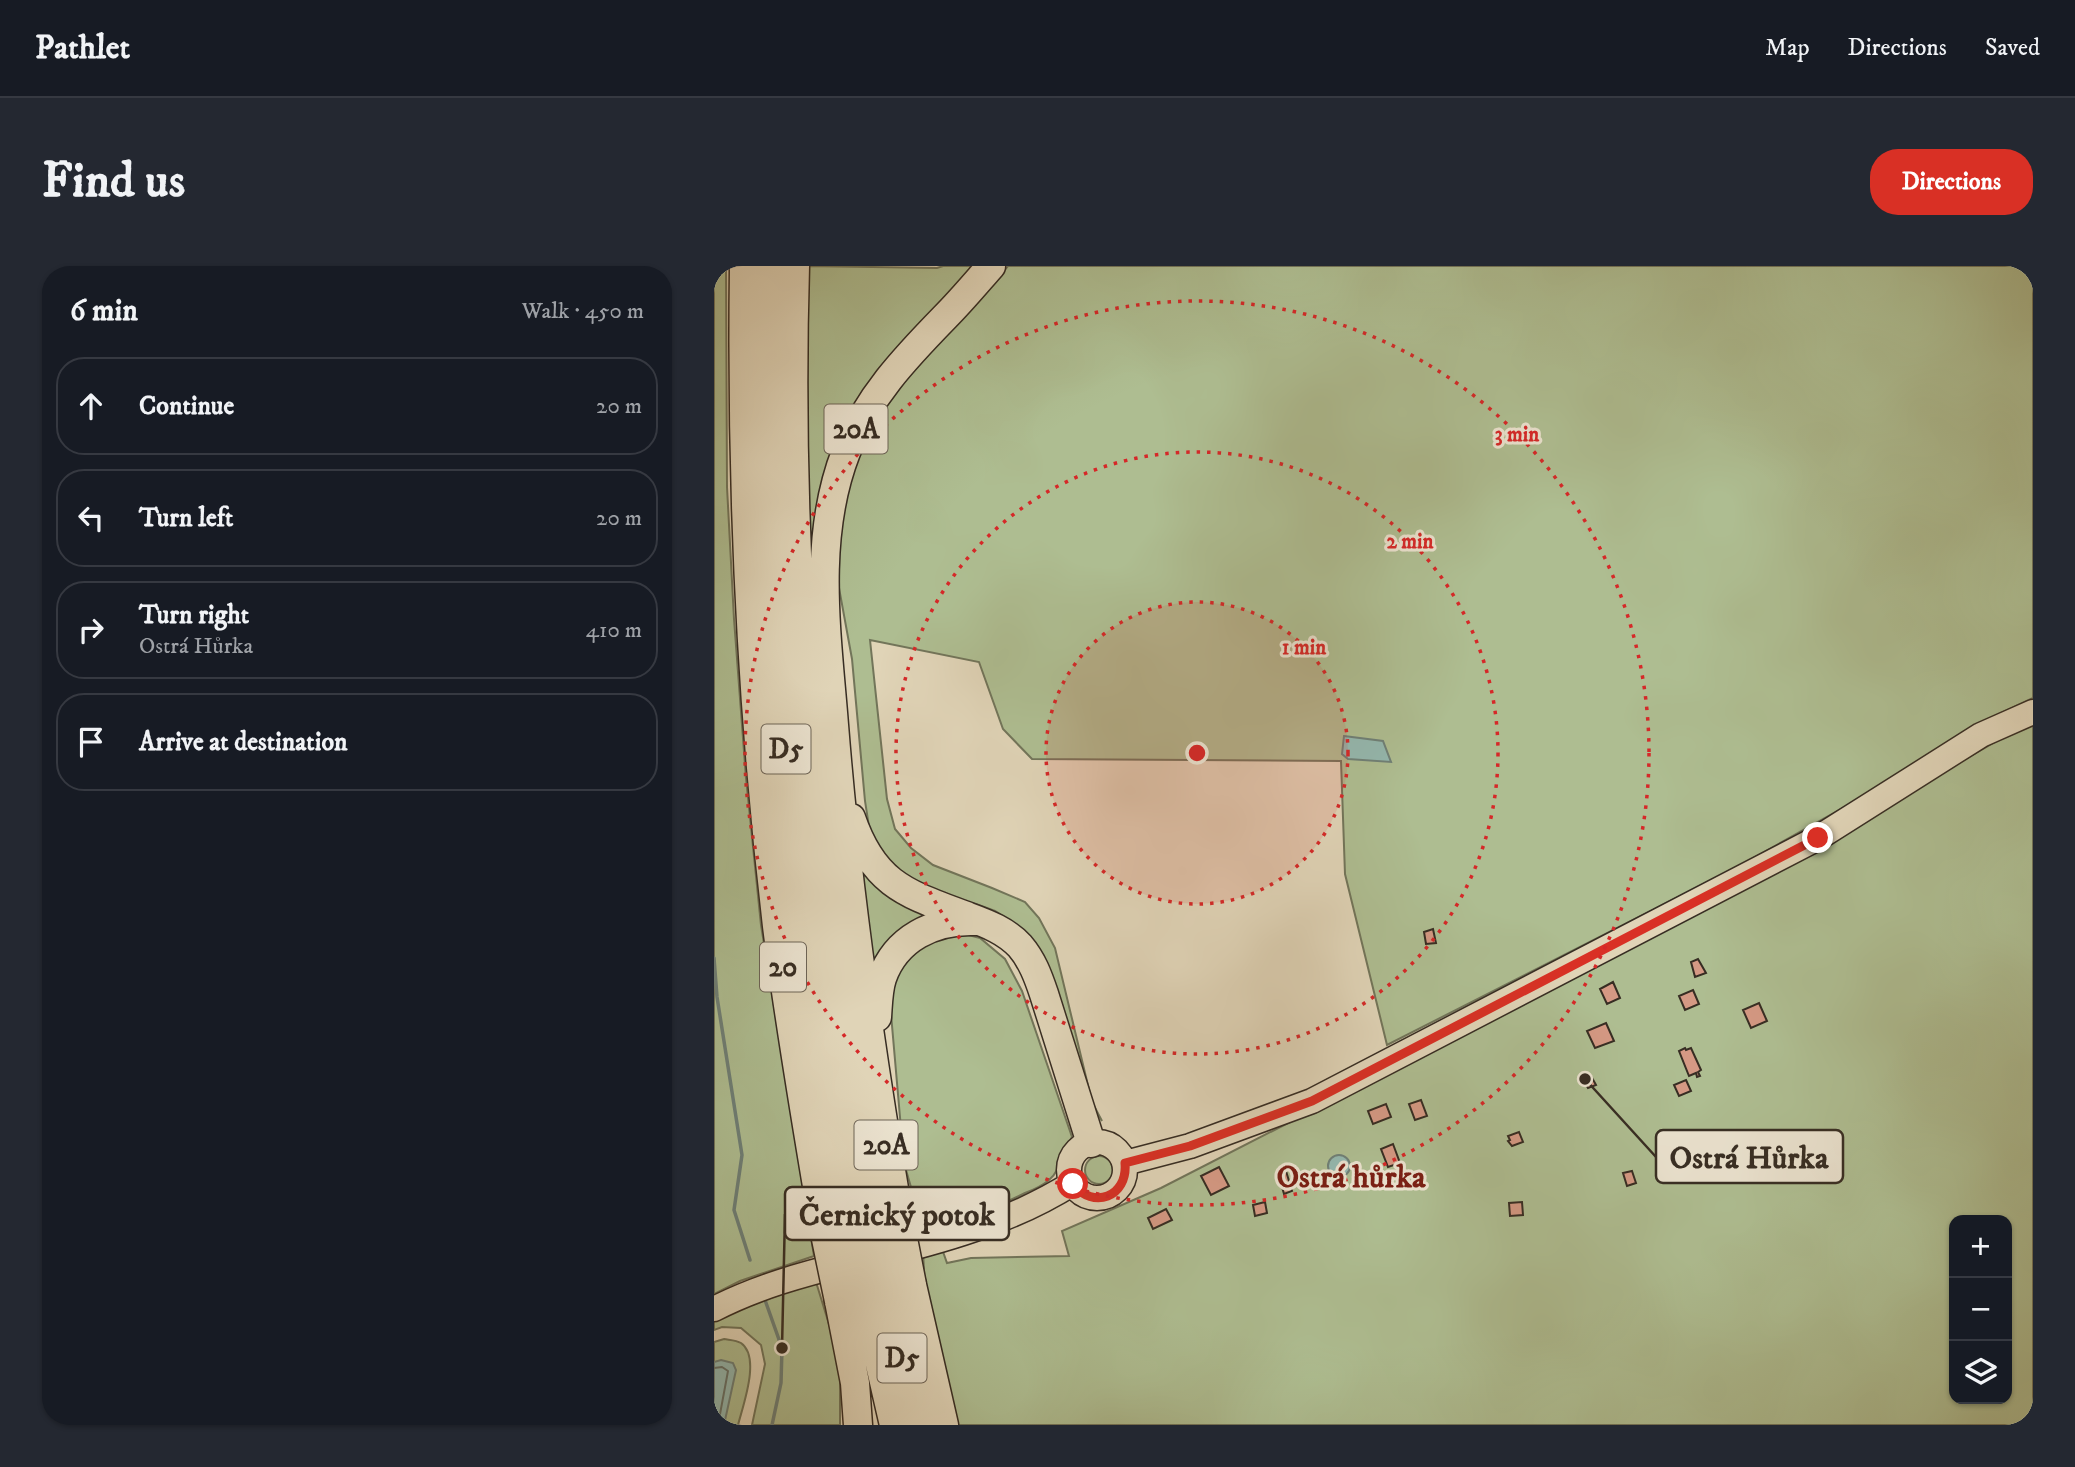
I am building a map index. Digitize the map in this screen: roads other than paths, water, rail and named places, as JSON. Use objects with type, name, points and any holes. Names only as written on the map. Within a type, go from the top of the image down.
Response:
[{"type":"highway","name":"D5","points":[[770,266],[771,481],[786,758],[797,874],[818,1029],[876,1293],[894,1425]]},
{"type":"highway","name":"D5","points":[[794,266],[795,480],[801,643],[821,869],[862,1226]]},
{"type":"highway","name":"20A","points":[[862,1226],[874,1072],[847,864],[827,638],[825,555],[829,512],[839,471],[863,415],[888,378],[991,266]]},
{"type":"highway","name":"20","points":[[743,271],[745,484],[757,712],[779,938],[792,1038],[862,1226],[876,1293],[855,1383],[858,1425]]},
{"type":"highway","points":[[839,782],[862,845],[885,877],[917,897],[987,923],[1005,933],[1020,947],[1038,976],[1091,1143]]},
{"type":"highway","points":[[874,1072],[880,988],[893,957],[909,940],[928,929],[952,922],[987,923]]},
{"type":"highway","name":"D5","points":[[876,1293],[918,1425]]},
{"type":"highway","points":[[876,1293],[944,1425]]},
{"type":"main road","points":[[1125,1163],[1190,1146],[1312,1101],[1818,838],[1981,735],[2033,712]]},
{"type":"main road","points":[[1091,1143],[1108,1144],[1121,1155],[1125,1163],[1123,1181],[1112,1194],[1095,1198],[1079,1191],[1070,1176],[1072,1159],[1083,1146],[1091,1143]]},
{"type":"main road","points":[[714,1309],[769,1286],[814,1272],[930,1244],[981,1228],[1035,1206],[1073,1184]]},
{"type":"water","points":[[1344,736],[1383,741],[1391,762],[1348,759],[1342,754]]},
{"type":"water","points":[[1339,1155],[1347,1158],[1350,1166],[1347,1174],[1339,1177],[1331,1174],[1328,1166],[1331,1158]]},
{"type":"water","points":[[721,1360],[733,1363],[736,1370],[724,1425],[714,1425],[714,1362]]},
{"type":"waterway","points":[[714,958],[717,997],[742,1155],[734,1210],[750,1260]]},
{"type":"waterway","points":[[765,1300],[782,1348],[781,1383],[772,1425]]},
{"type":"place","name":"Ostrá Hůrka","points":[[1585,1079]]},
{"type":"place","name":"Černický potok","points":[[782,1348]]},
{"type":"district","name":"Ostrá hůrka","points":[[1351,1178]]}]
